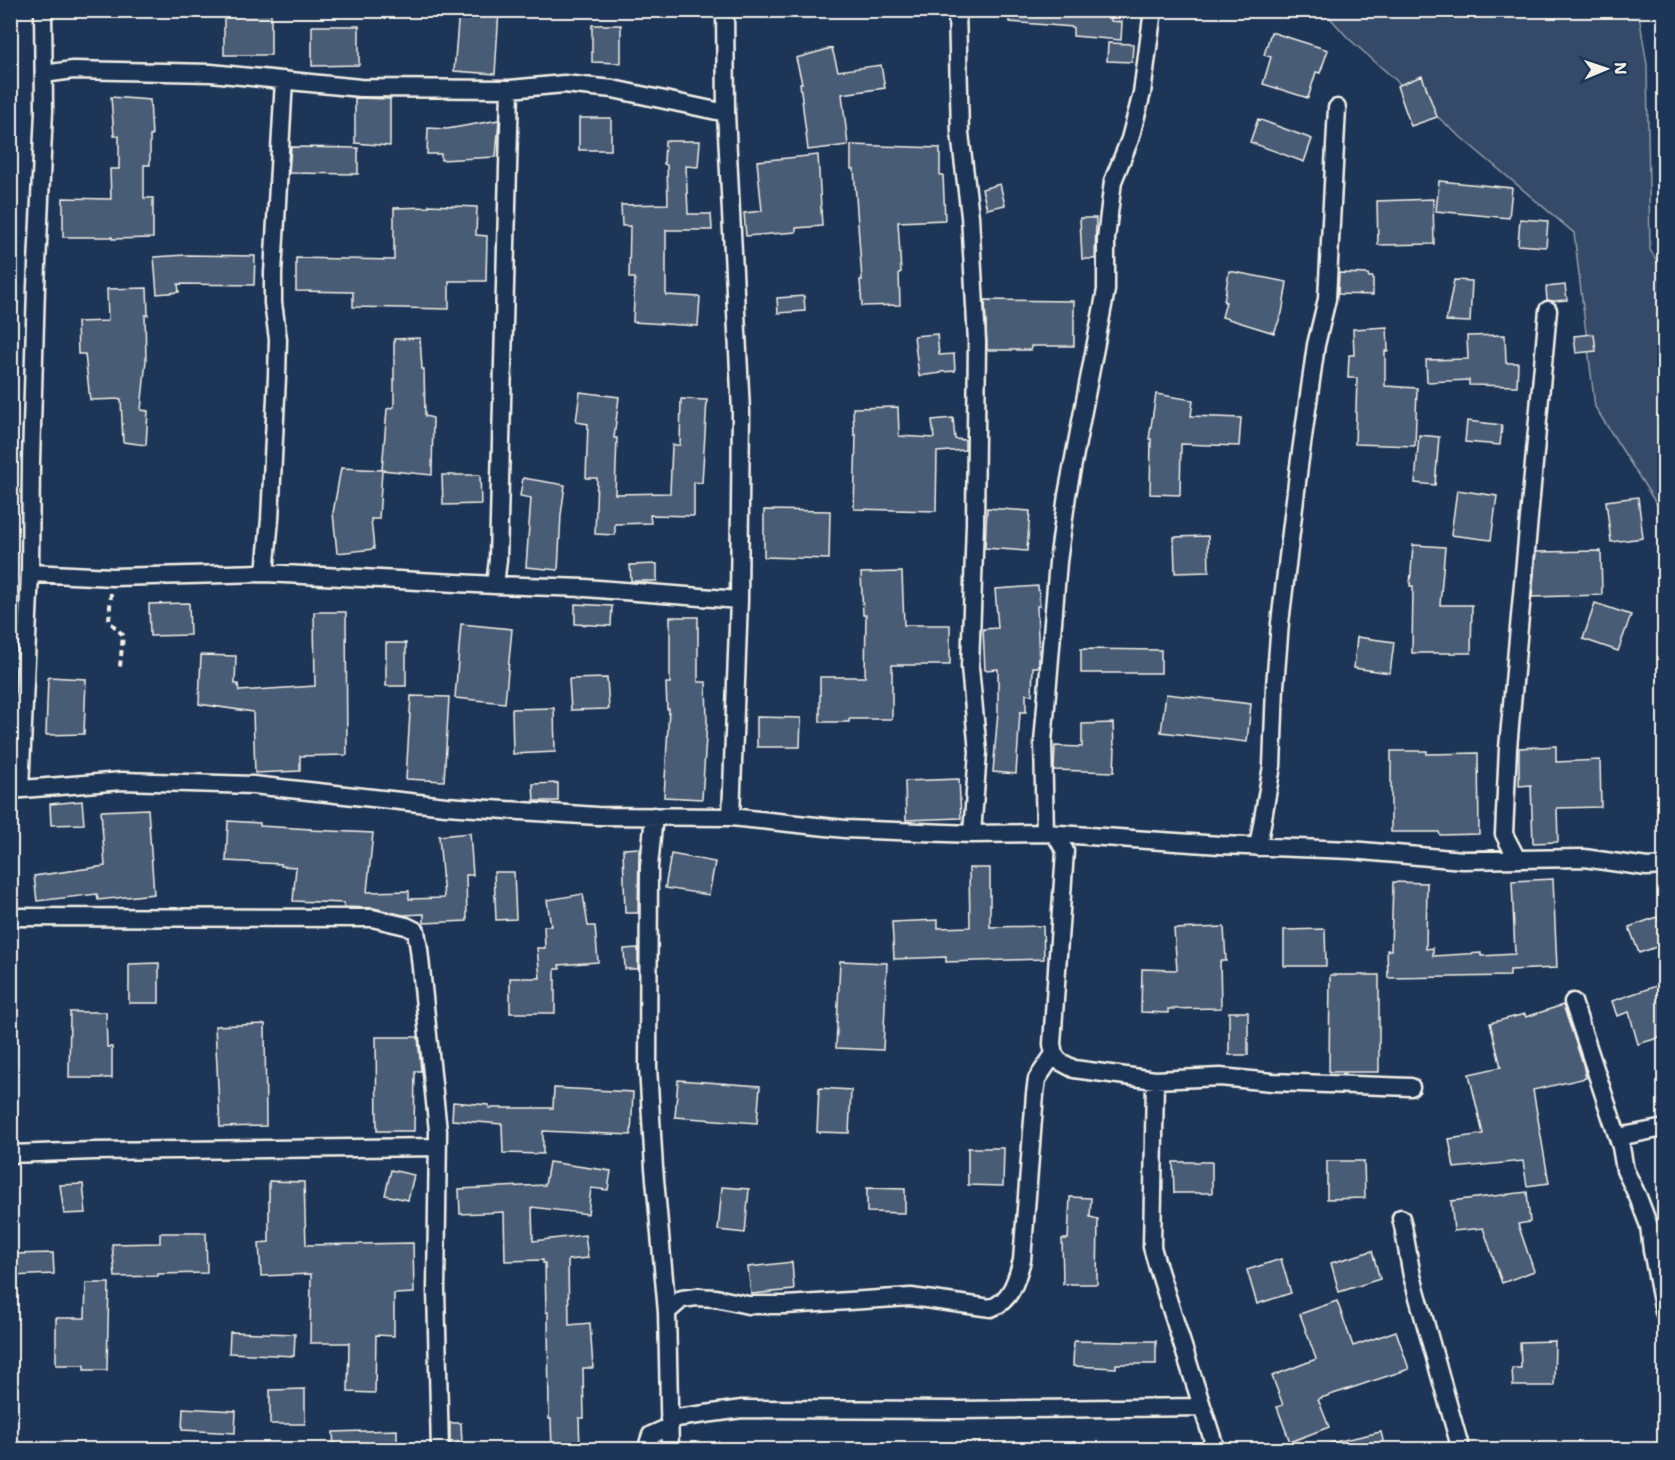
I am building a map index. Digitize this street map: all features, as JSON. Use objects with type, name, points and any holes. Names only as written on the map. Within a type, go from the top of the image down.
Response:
[{"type":"street","points":[[43,10],[44,111],[34,333],[30,573],[15,790],[122,782],[253,785],[446,806],[597,816],[731,817],[845,829],[972,834],[1050,833],[1258,847],[1351,850],[1463,860],[1584,858],[1647,867],[1665,866]]},
{"type":"street","points":[[725,10],[726,113],[741,411],[739,600],[731,817]]},
{"type":"street","points":[[957,10],[960,133],[970,216],[977,342],[975,525],[970,667],[978,752],[972,834]]},
{"type":"street","points":[[1065,851],[1050,833],[1043,742],[1059,553],[1067,495],[1107,290],[1106,239],[1113,181],[1130,139],[1142,93],[1153,10]]},
{"type":"street","points":[[44,74],[73,70],[211,73],[360,88],[510,89],[564,84],[613,89],[726,113]]},
{"type":"street","points":[[265,573],[277,377],[278,339],[273,303],[273,273],[284,80]]},
{"type":"street","points":[[495,585],[498,560],[510,89]]},
{"type":"street","points":[[1258,847],[1272,766],[1280,623],[1299,466],[1316,345],[1327,299],[1337,108]]},
{"type":"street","points":[[1517,859],[1504,834],[1508,748],[1548,310]]},
{"type":"street","points":[[30,573],[113,577],[265,573],[585,588],[739,600]]},
{"type":"street","points":[[654,816],[649,867],[648,1067],[654,1168],[667,1312],[670,1449]]},
{"type":"street","points":[[1486,859],[1504,834]]},
{"type":"street","points":[[1078,835],[1065,851],[1052,1044],[1054,1054],[1059,1061],[1074,1069],[1155,1080],[1220,1077],[1272,1082],[1411,1087]]},
{"type":"street","points":[[10,917],[372,918],[406,926],[416,931],[438,1131],[436,1290],[440,1449]]},
{"type":"street","points":[[1574,1002],[1618,1137],[1625,1170],[1649,1226],[1665,1312]]},
{"type":"street","points":[[667,1312],[682,1299],[697,1297],[716,1298],[748,1305],[786,1305],[911,1297],[980,1307],[998,1306],[1008,1296],[1017,1280],[1022,1260],[1037,1079],[1054,1054]]},
{"type":"street","points":[[1155,1080],[1152,1247],[1215,1449]]},
{"type":"street","points":[[1618,1137],[1665,1128]]},
{"type":"street","points":[[10,1154],[438,1147]]},
{"type":"street","points":[[1401,1218],[1412,1276],[1461,1449]]},
{"type":"street","points":[[646,1449],[651,1435],[669,1423],[715,1412],[742,1409],[957,1410],[1202,1407]]},
{"type":"path","points":[[113,577],[109,621],[123,635],[120,667]]},
{"type":"shaded area","points":[[1324,11],[1647,11],[1639,15],[1647,65],[1650,250],[1664,272],[1664,512],[1659,508],[1595,407],[1574,233],[1348,38]]},
{"type":"building","points":[[224,10],[271,10],[271,55],[224,55]]},
{"type":"building","points":[[459,10],[499,10],[495,74],[454,71]]},
{"type":"building","points":[[1009,10],[1112,10],[1111,21],[1122,22],[1121,40],[1073,36],[1073,27],[1009,22]]},
{"type":"building","points":[[592,25],[621,25],[621,63],[592,62]]},
{"type":"building","points":[[312,26],[359,26],[359,65],[312,66]]},
{"type":"building","points":[[1271,32],[1328,50],[1320,73],[1316,72],[1308,98],[1263,84],[1271,57],[1264,55]]},
{"type":"building","points":[[1108,43],[1133,44],[1132,62],[1107,61]]},
{"type":"building","points":[[832,48],[838,71],[881,65],[885,88],[842,94],[848,145],[808,150],[800,83],[802,83],[796,58]]},
{"type":"building","points":[[1422,76],[1437,117],[1411,126],[1397,86]]},
{"type":"building","points":[[111,97],[150,100],[152,136],[150,136],[150,165],[144,165],[144,198],[153,198],[153,238],[63,237],[63,198],[111,199],[110,169],[119,169],[119,136],[114,136]]},
{"type":"building","points":[[355,98],[390,99],[390,146],[355,143]]},
{"type":"building","points":[[579,118],[611,118],[611,150],[579,150]]},
{"type":"building","points":[[1258,119],[1312,139],[1304,162],[1250,142]]},
{"type":"building","points":[[499,120],[496,157],[441,160],[441,154],[427,154],[428,128],[447,129]]},
{"type":"building","points":[[665,141],[700,141],[698,167],[686,166],[688,214],[711,214],[712,230],[666,230],[666,295],[700,297],[698,326],[633,322],[635,278],[629,278],[630,226],[622,226],[621,205],[668,204],[667,165],[664,164]]},
{"type":"building","points":[[851,145],[940,148],[940,175],[943,175],[945,220],[898,222],[900,305],[862,306]]},
{"type":"building","points":[[291,147],[358,148],[358,174],[289,173]]},
{"type":"building","points":[[818,155],[822,226],[796,228],[796,232],[746,236],[744,213],[762,211],[757,161]]},
{"type":"building","points":[[1439,181],[1512,188],[1509,218],[1436,211]]},
{"type":"building","points":[[1000,184],[1005,205],[987,209],[982,189]]},
{"type":"building","points":[[1433,199],[1434,244],[1378,245],[1377,201]]},
{"type":"building","points":[[429,205],[477,207],[476,235],[487,236],[486,281],[449,281],[449,309],[353,307],[353,292],[296,291],[296,258],[394,260],[394,208],[429,207]]},
{"type":"building","points":[[1080,218],[1096,218],[1095,259],[1082,259]]},
{"type":"building","points":[[1520,219],[1548,221],[1546,247],[1518,245]]},
{"type":"building","points":[[255,256],[254,285],[178,284],[179,292],[157,294],[154,257]]},
{"type":"building","points":[[1229,271],[1287,282],[1282,313],[1274,333],[1222,317]]},
{"type":"building","points":[[1339,273],[1368,274],[1369,277],[1373,277],[1373,295],[1338,294]]},
{"type":"building","points":[[1454,280],[1472,281],[1470,322],[1446,321]]},
{"type":"building","points":[[1565,285],[1567,300],[1547,300],[1546,287]]},
{"type":"building","points":[[147,288],[146,360],[141,410],[148,411],[146,445],[123,442],[121,399],[90,400],[85,354],[78,354],[77,322],[108,321],[107,289]]},
{"type":"building","points":[[804,296],[805,311],[778,313],[777,298]]},
{"type":"building","points":[[985,300],[1074,301],[1074,346],[1031,346],[1031,350],[987,350]]},
{"type":"building","points":[[1387,327],[1388,351],[1385,351],[1385,386],[1417,388],[1415,446],[1355,444],[1357,378],[1348,378],[1349,355],[1354,355],[1353,329]]},
{"type":"building","points":[[937,334],[939,355],[954,354],[955,371],[919,376],[914,336]]},
{"type":"building","points":[[1594,334],[1596,351],[1576,353],[1574,336]]},
{"type":"building","points":[[1505,335],[1506,363],[1518,363],[1517,386],[1469,385],[1469,380],[1427,382],[1426,360],[1468,359],[1467,336]]},
{"type":"building","points":[[420,338],[422,369],[424,369],[425,416],[433,418],[432,475],[382,470],[387,409],[394,407],[394,339]]},
{"type":"building","points":[[580,392],[619,397],[614,438],[617,438],[615,494],[670,493],[672,445],[680,445],[681,399],[707,400],[702,483],[694,482],[694,516],[650,515],[651,523],[615,524],[615,535],[595,534],[597,478],[586,478],[588,424],[576,422]]},
{"type":"building","points":[[1156,394],[1193,400],[1191,416],[1241,418],[1239,446],[1181,444],[1180,495],[1150,494],[1151,439],[1149,439]]},
{"type":"building","points":[[898,407],[899,436],[934,438],[932,420],[953,418],[955,439],[965,440],[965,450],[937,452],[936,511],[854,509],[856,435],[854,435],[853,408]]},
{"type":"building","points":[[1467,421],[1502,425],[1500,445],[1465,442]]},
{"type":"building","points":[[1419,435],[1439,437],[1435,485],[1415,483]]},
{"type":"building","points":[[341,468],[382,470],[379,519],[371,519],[374,549],[337,553],[333,513]]},
{"type":"building","points":[[442,475],[480,475],[481,504],[443,505]]},
{"type":"building","points":[[523,478],[565,485],[558,570],[526,567],[531,498],[520,496]]},
{"type":"building","points":[[1457,490],[1497,496],[1491,540],[1451,535]]},
{"type":"building","points":[[1638,497],[1643,538],[1611,542],[1606,501]]},
{"type":"building","points":[[987,508],[1030,511],[1027,551],[985,548]]},
{"type":"building","points":[[764,510],[830,511],[829,559],[764,557]]},
{"type":"building","points":[[1208,536],[1209,572],[1175,573],[1174,537]]},
{"type":"building","points":[[1413,545],[1445,547],[1440,605],[1472,605],[1471,653],[1412,653],[1413,586],[1410,586]]},
{"type":"building","points":[[1601,551],[1602,595],[1532,597],[1536,552]]},
{"type":"building","points":[[657,564],[657,581],[631,581],[630,565]]},
{"type":"building","points":[[902,572],[904,625],[950,625],[950,665],[892,665],[892,719],[820,722],[820,677],[865,677],[866,615],[863,615],[861,573]]},
{"type":"building","points":[[1038,586],[1039,667],[1033,667],[1032,695],[1026,694],[1026,712],[1020,712],[1016,774],[993,772],[998,711],[998,669],[985,670],[983,629],[998,628],[995,589]]},
{"type":"building","points":[[189,603],[190,635],[150,636],[149,604]]},
{"type":"building","points":[[1595,603],[1631,615],[1618,651],[1583,639]]},
{"type":"building","points":[[575,604],[612,606],[611,626],[575,624]]},
{"type":"building","points":[[314,612],[346,612],[347,755],[300,756],[300,771],[255,773],[253,712],[199,704],[201,655],[236,656],[235,684],[238,684],[239,691],[315,686]]},
{"type":"building","points":[[670,617],[698,617],[698,682],[706,682],[707,722],[702,799],[664,797],[669,709],[667,709],[666,683],[670,683]]},
{"type":"building","points":[[461,624],[512,629],[505,703],[455,698]]},
{"type":"building","points":[[1357,637],[1394,642],[1390,673],[1354,668]]},
{"type":"building","points":[[386,643],[406,643],[406,686],[386,686]]},
{"type":"building","points":[[1081,649],[1161,650],[1161,673],[1081,673]]},
{"type":"building","points":[[48,677],[86,679],[84,734],[46,735]]},
{"type":"building","points":[[607,678],[609,709],[571,710],[569,679]]},
{"type":"building","points":[[1166,694],[1251,704],[1247,742],[1161,732]]},
{"type":"building","points":[[411,696],[449,697],[444,781],[406,779]]},
{"type":"building","points":[[554,708],[555,752],[513,754],[512,709]]},
{"type":"building","points":[[757,717],[801,718],[800,747],[757,747]]},
{"type":"building","points":[[1113,723],[1114,772],[1054,770],[1055,746],[1082,747],[1082,724]]},
{"type":"building","points":[[1556,746],[1556,762],[1600,760],[1601,807],[1557,808],[1558,842],[1533,843],[1531,785],[1519,786],[1519,748]]},
{"type":"building","points":[[1391,751],[1427,751],[1427,754],[1478,753],[1479,834],[1440,835],[1439,832],[1391,832]]},
{"type":"building","points":[[959,779],[961,818],[906,820],[905,781]]},
{"type":"building","points":[[558,783],[558,801],[534,801],[533,784]]},
{"type":"building","points":[[82,801],[84,824],[51,825],[50,804]]},
{"type":"building","points":[[148,809],[154,894],[98,900],[97,894],[37,901],[34,876],[105,866],[101,811]]},
{"type":"building","points":[[228,821],[260,823],[260,826],[373,833],[367,892],[409,891],[409,899],[444,898],[439,836],[470,833],[473,875],[466,875],[467,921],[424,923],[424,914],[403,915],[374,908],[344,907],[344,903],[293,901],[296,867],[226,861]]},
{"type":"building","points":[[639,848],[638,913],[625,913],[623,849]]},
{"type":"building","points":[[671,854],[715,862],[709,895],[665,888]]},
{"type":"building","points":[[969,868],[990,868],[990,927],[1043,926],[1044,959],[946,962],[946,957],[894,959],[892,922],[938,920],[938,928],[970,927]]},
{"type":"building","points":[[494,872],[514,872],[516,919],[496,920]]},
{"type":"building","points":[[1553,879],[1557,968],[1510,970],[1510,976],[1388,978],[1387,950],[1391,950],[1393,882],[1427,883],[1426,949],[1433,948],[1433,956],[1481,953],[1481,956],[1515,954],[1512,881]]},
{"type":"building","points":[[583,894],[588,926],[595,926],[598,962],[559,965],[560,969],[555,969],[555,1013],[510,1013],[510,978],[540,978],[537,948],[545,948],[544,926],[551,926],[547,900]]},
{"type":"building","points":[[1657,917],[1665,937],[1665,944],[1639,953],[1629,927]]},
{"type":"building","points":[[1224,927],[1226,961],[1220,961],[1221,1008],[1168,1009],[1168,1013],[1141,1012],[1142,969],[1177,970],[1174,929]]},
{"type":"building","points":[[1325,929],[1326,966],[1284,966],[1284,930]]},
{"type":"building","points":[[638,948],[638,969],[625,969],[624,949]]},
{"type":"building","points":[[840,961],[887,963],[883,1050],[836,1048]]},
{"type":"building","points":[[159,963],[159,1003],[129,1003],[129,964]]},
{"type":"building","points":[[1330,975],[1379,975],[1379,1072],[1329,1072]]},
{"type":"building","points":[[1665,983],[1665,1036],[1638,1044],[1629,1012],[1617,1016],[1612,1001]]},
{"type":"building","points":[[1563,1005],[1586,1078],[1533,1090],[1549,1183],[1527,1186],[1523,1161],[1454,1168],[1449,1139],[1483,1134],[1469,1074],[1501,1067],[1490,1023],[1525,1014],[1526,1017]]},
{"type":"building","points":[[70,1012],[106,1012],[107,1047],[112,1047],[112,1078],[69,1078]]},
{"type":"building","points":[[1229,1012],[1248,1012],[1248,1055],[1229,1055]]},
{"type":"building","points":[[265,1024],[266,1126],[220,1127],[215,1026]]},
{"type":"building","points":[[376,1037],[418,1037],[421,1071],[415,1071],[414,1131],[377,1131]]},
{"type":"building","points":[[678,1080],[760,1086],[757,1123],[675,1117]]},
{"type":"building","points":[[554,1088],[633,1092],[631,1135],[543,1131],[543,1154],[503,1153],[502,1124],[452,1120],[453,1102],[489,1105],[489,1108],[553,1108]]},
{"type":"building","points":[[819,1088],[851,1090],[849,1133],[817,1132]]},
{"type":"building","points":[[968,1148],[1004,1148],[1003,1186],[968,1185]]},
{"type":"building","points":[[1327,1161],[1364,1161],[1365,1198],[1327,1199]]},
{"type":"building","points":[[549,1162],[611,1171],[608,1190],[591,1188],[588,1214],[532,1207],[533,1241],[585,1235],[588,1258],[568,1260],[569,1325],[590,1323],[593,1368],[583,1368],[584,1418],[579,1418],[580,1449],[552,1449],[551,1419],[549,1419],[545,1263],[543,1260],[505,1261],[504,1212],[460,1214],[459,1189],[545,1185]]},
{"type":"building","points":[[1173,1162],[1212,1162],[1212,1193],[1174,1193]]},
{"type":"building","points":[[391,1170],[414,1175],[408,1200],[385,1195]]},
{"type":"building","points":[[269,1181],[304,1182],[306,1245],[413,1243],[414,1293],[394,1294],[394,1336],[376,1335],[375,1393],[348,1392],[349,1343],[310,1343],[311,1274],[261,1276],[259,1243],[269,1242]]},
{"type":"building","points":[[83,1184],[86,1213],[64,1214],[60,1185]]},
{"type":"building","points":[[722,1187],[749,1189],[745,1233],[718,1230]]},
{"type":"building","points":[[867,1188],[905,1189],[905,1213],[867,1212]]},
{"type":"building","points":[[1527,1192],[1530,1222],[1518,1224],[1534,1271],[1502,1283],[1483,1228],[1454,1231],[1451,1201]]},
{"type":"building","points":[[1070,1197],[1091,1198],[1090,1217],[1098,1219],[1097,1284],[1063,1284],[1062,1239],[1068,1239]]},
{"type":"building","points":[[160,1233],[206,1233],[207,1273],[115,1277],[112,1244],[160,1243]]},
{"type":"building","points":[[1372,1251],[1380,1279],[1339,1292],[1331,1263]]},
{"type":"building","points":[[53,1253],[54,1274],[10,1276],[12,1254]]},
{"type":"building","points":[[1281,1259],[1291,1293],[1257,1304],[1247,1270]]},
{"type":"building","points":[[792,1262],[794,1290],[751,1294],[748,1267]]},
{"type":"building","points":[[86,1283],[109,1283],[107,1370],[84,1370],[84,1365],[56,1365],[56,1318],[85,1318]]},
{"type":"building","points":[[1337,1301],[1353,1346],[1396,1331],[1409,1369],[1318,1399],[1329,1427],[1290,1442],[1277,1407],[1283,1405],[1272,1376],[1316,1359],[1300,1314]]},
{"type":"building","points":[[230,1332],[295,1334],[294,1356],[229,1353]]},
{"type":"building","points":[[1074,1341],[1156,1341],[1156,1364],[1116,1364],[1116,1368],[1073,1366]]},
{"type":"building","points":[[1555,1341],[1554,1386],[1513,1386],[1512,1368],[1521,1368],[1520,1342]]},
{"type":"building","points":[[305,1389],[305,1424],[270,1424],[270,1390]]},
{"type":"building","points":[[183,1408],[236,1411],[235,1433],[182,1430]]},
{"type":"building","points":[[450,1423],[461,1423],[462,1444],[450,1444]]},
{"type":"building","points":[[397,1430],[397,1445],[334,1447],[333,1432]]},
{"type":"building","points":[[1381,1432],[1385,1449],[1331,1449],[1330,1443]]}]
